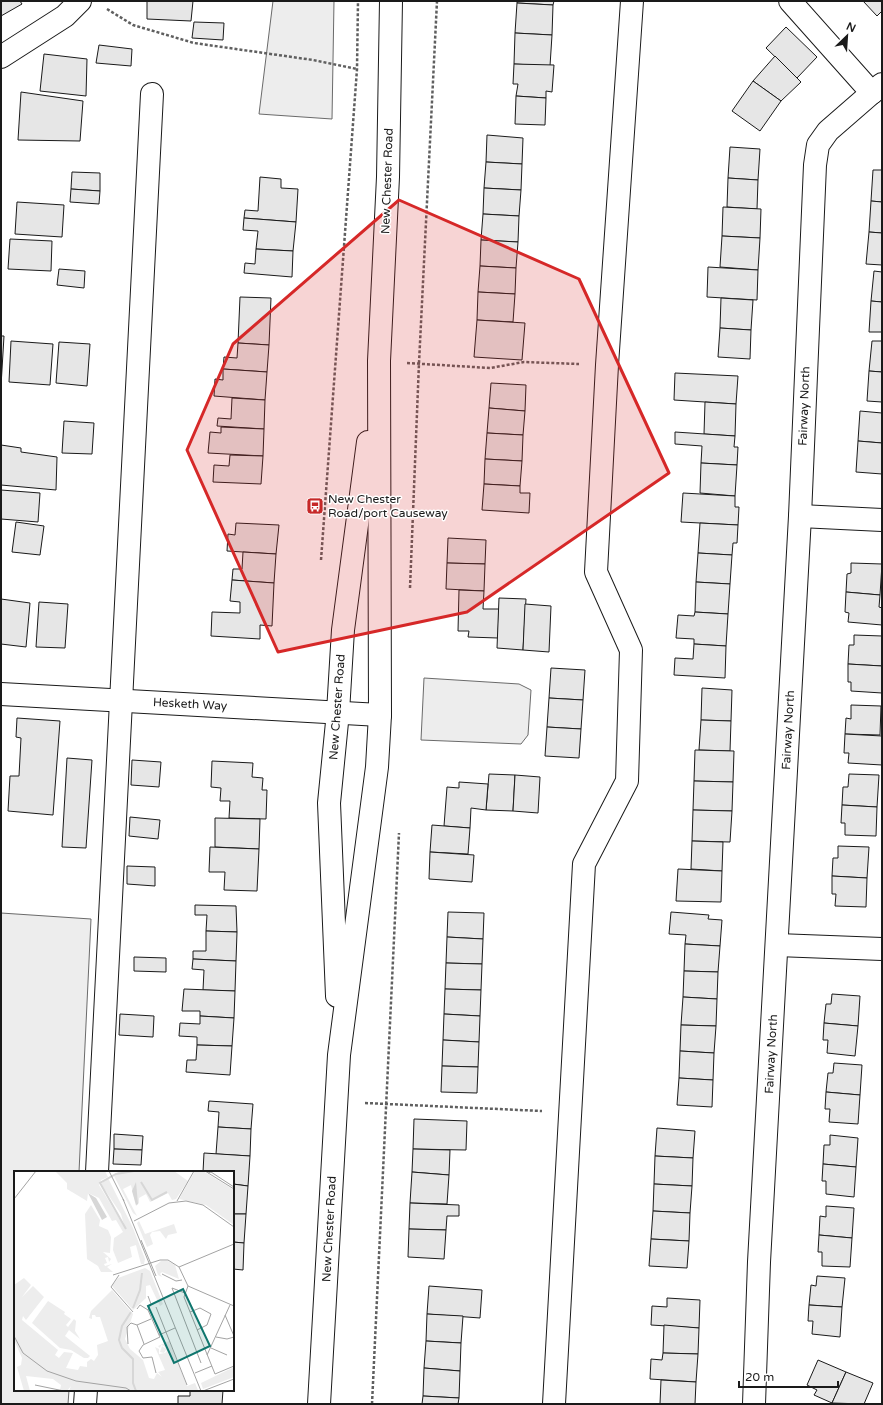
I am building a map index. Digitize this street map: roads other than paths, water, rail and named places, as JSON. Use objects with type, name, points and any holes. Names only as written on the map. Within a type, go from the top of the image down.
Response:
[{"type":"main road","name":"New Chester Road","points":[[319,1404],[339,1055],[377,767],[380,715],[379,361],[388,177],[391,1]]},
{"type":"main road","points":[[554,1404],[584,864],[627,781],[631,650],[596,572],[607,365],[632,1]]},
{"type":"main road","points":[[790,1],[877,88]]},
{"type":"main road","points":[[1,57],[65,16],[90,3]]},
{"type":"main road","name":"Fairway North","points":[[754,1404],[759,1262],[800,516],[814,164],[818,145],[828,131],[877,88]]},
{"type":"main road","points":[[97,1171],[152,94]]},
{"type":"main road","name":"New Chester Road","points":[[339,1055],[329,803],[338,712],[343,630],[379,361]]},
{"type":"main road","points":[[800,516],[882,520]]},
{"type":"main road","name":"Hesketh Way","points":[[1,694],[380,715]]},
{"type":"main road","points":[[777,944],[882,950]]},
{"type":"main road","points":[[85,1404],[86,1391]]},
{"type":"place","name":"New Chester Road/port Causeway","points":[[315,506]]}]
